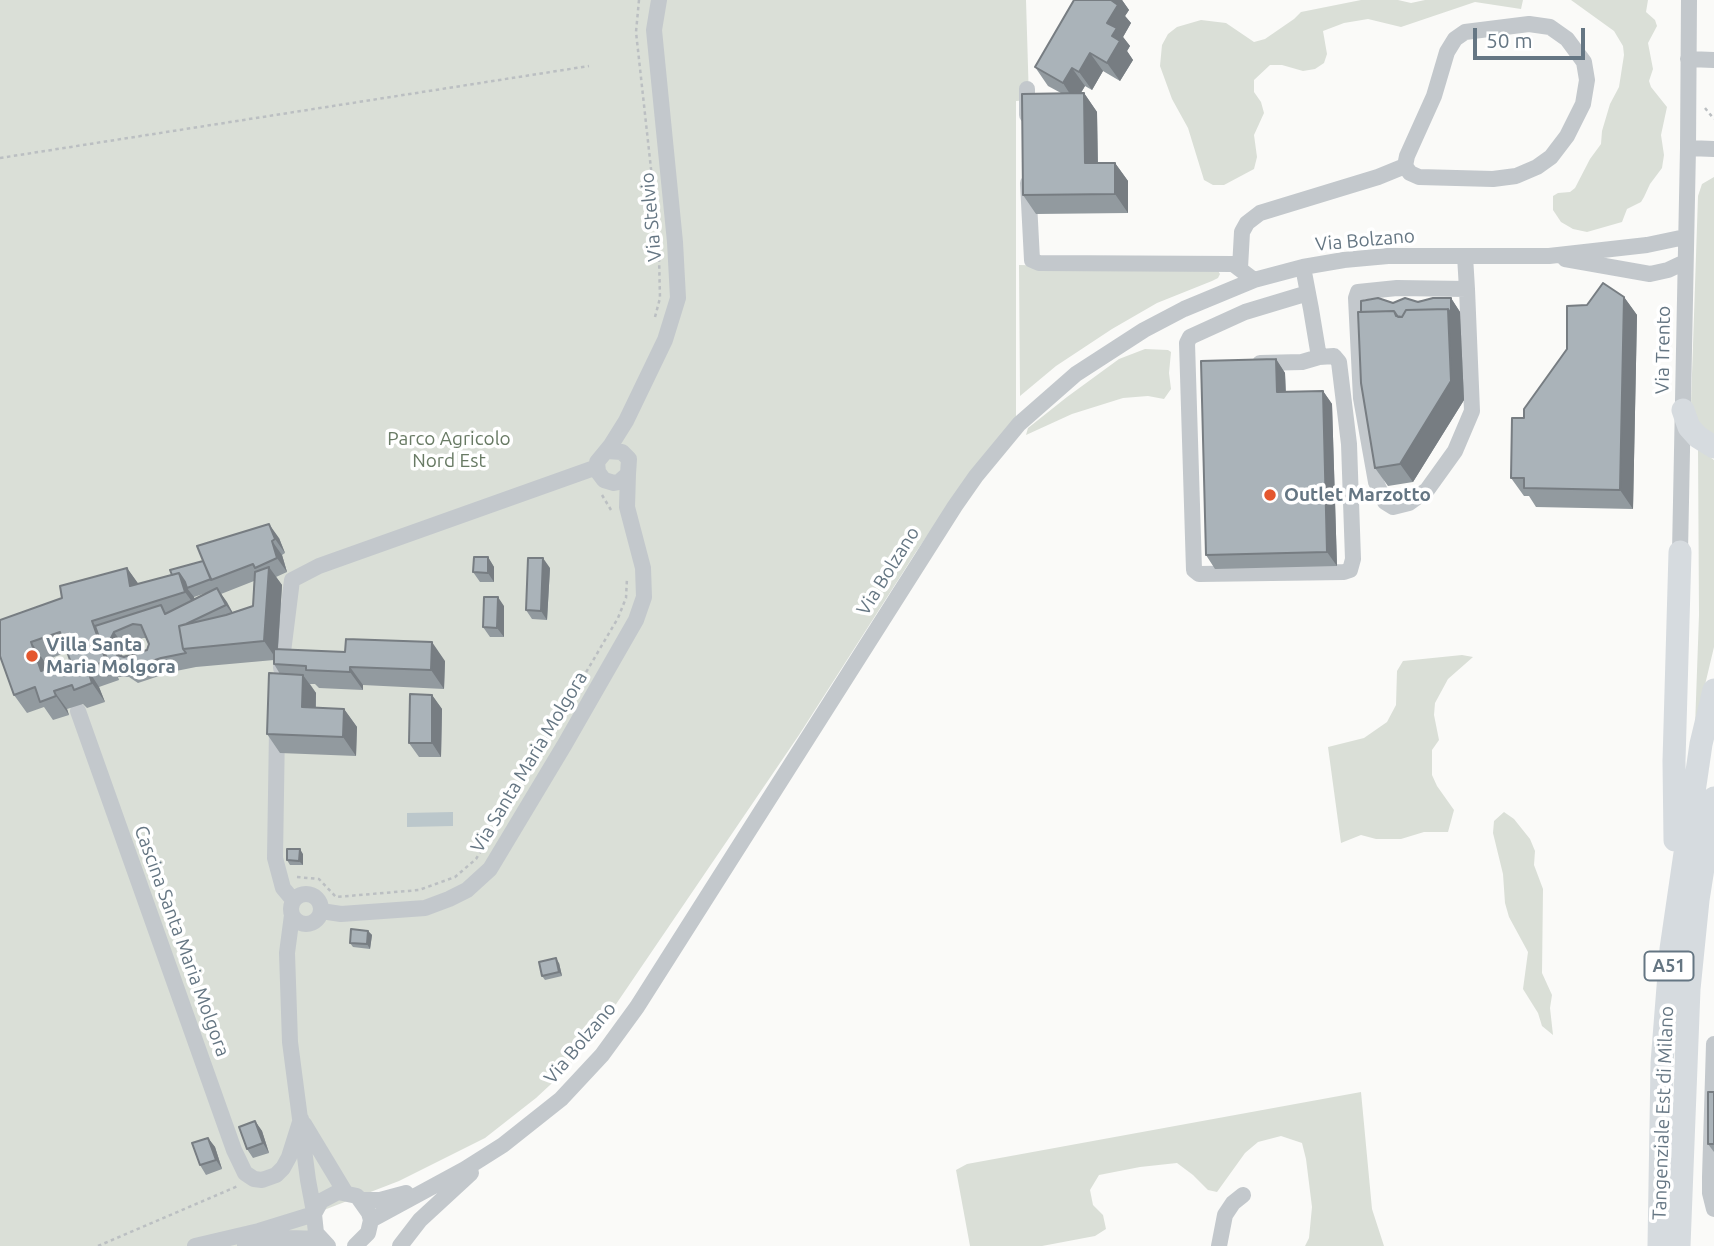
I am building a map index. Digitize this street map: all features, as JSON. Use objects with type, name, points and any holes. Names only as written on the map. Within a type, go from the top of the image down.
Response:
[{"type":"highway","points":[[1683,411],[1689,427],[1698,437],[1714,447]]},
{"type":"highway","points":[[1680,552],[1674,761],[1687,903]]},
{"type":"highway","name":"Tangenziale Est di Milano","points":[[1659,1246],[1662,1063],[1687,903],[1701,744],[1714,690]]},
{"type":"highway","name":"Tangenziale Est di Milano","points":[[1679,1246],[1686,1041],[1687,903],[1714,798]]},
{"type":"highway","points":[[1687,903],[1714,862]]},
{"type":"street","name":"Via Stelvio","points":[[607,451],[626,421],[665,340],[678,298],[654,30],[659,0]]},
{"type":"street","name":"Via Trento","points":[[1680,552],[1689,0]]},
{"type":"street","points":[[1529,24],[1550,27],[1567,38],[1578,52],[1584,62],[1587,80],[1583,104],[1567,136],[1551,157],[1537,167],[1516,176],[1465,180],[1419,177],[1410,173],[1405,166],[1412,141],[1434,96],[1447,52],[1455,39],[1465,32],[1529,24]]},
{"type":"street","points":[[1688,59],[1714,60]]},
{"type":"street","points":[[1027,89],[1028,128]]},
{"type":"street","points":[[1688,148],[1714,149]]},
{"type":"street","points":[[1240,268],[1242,232],[1247,223],[1261,212],[1378,177],[1405,166]]},
{"type":"street","points":[[1028,168],[1032,260],[1039,263],[1233,264],[1254,281]]},
{"type":"street","points":[[1549,256],[1647,246],[1685,237]]},
{"type":"street","name":"Via Bolzano","points":[[355,1246],[368,1233],[439,1183],[491,1154],[527,1128],[587,1072],[620,1032],[933,539],[976,476],[1005,440],[1045,400],[1110,350],[1184,309],[1254,281],[1303,267],[1388,256],[1549,256]]},
{"type":"street","points":[[1465,256],[1467,289],[1472,411],[1455,451],[1427,490],[1409,503],[1393,507],[1385,502],[1376,482],[1361,398],[1356,298],[1358,292],[1397,288],[1467,289]]},
{"type":"street","points":[[1549,256],[1650,274],[1685,262]]},
{"type":"street","points":[[1303,267],[1319,357]]},
{"type":"street","points":[[1248,364],[1302,362],[1334,356],[1339,362],[1349,444],[1353,559],[1350,569],[1344,572],[1199,573],[1194,570],[1186,349],[1190,337],[1245,312],[1308,293]]},
{"type":"street","points":[[1187,366],[1207,365]]},
{"type":"street","name":"Via Stelvio","points":[[626,421],[626,455]]},
{"type":"street","points":[[279,687],[292,580],[318,566],[592,469],[599,457],[607,451],[617,450],[626,455],[630,464],[621,513]]},
{"type":"street","points":[[592,469],[608,482],[621,513]]},
{"type":"street","points":[[608,482],[620,482],[628,474]]},
{"type":"street","name":"Via Santa Maria Molgora","points":[[321,911],[341,914],[425,908],[467,890],[490,869],[636,621],[644,597],[643,568],[621,513]]},
{"type":"street","name":"Cascina Santa Maria Molgora","points":[[78,711],[234,1150],[245,1173],[254,1179]]},
{"type":"street","points":[[278,714],[275,859],[289,901],[298,922],[308,924],[316,920],[321,911],[319,901],[312,895],[301,894],[289,901]]},
{"type":"street","points":[[289,901],[287,953],[290,1042],[314,1213],[313,1227],[323,1242]]},
{"type":"street","points":[[1714,1044],[1710,1193],[1714,1209]]},
{"type":"street","points":[[254,1179],[270,1178],[283,1168],[301,1119]]},
{"type":"street","points":[[301,1119],[345,1192],[362,1200],[369,1213],[368,1233]]},
{"type":"street","points":[[400,1246],[420,1220],[491,1154]]},
{"type":"street","name":"Via Bolzano","points":[[362,1200],[380,1200],[439,1183]]},
{"type":"street","points":[[195,1246],[259,1231],[314,1213],[326,1196],[345,1192]]},
{"type":"street","points":[[1219,1246],[1225,1216],[1233,1203],[1243,1195]]},
{"type":"street","points":[[238,1246],[289,1238],[323,1242]]},
{"type":"path","points":[[639,0],[636,32],[652,178]]},
{"type":"path","points":[[0,158],[589,66]]},
{"type":"path","points":[[1702,106],[1714,119]]},
{"type":"path","points":[[652,325],[660,298],[659,245]]},
{"type":"path","points":[[592,469],[621,513]]},
{"type":"path","points":[[289,901],[292,878],[305,876],[319,879],[336,897],[419,890],[456,877],[476,859],[618,618],[625,598],[627,573]]},
{"type":"path","points":[[98,1246],[254,1179]]},
{"type":"green space","name":"Parco Agricolo Nord Est","points":[[0,0],[1026,0],[1029,100],[1016,101],[1016,418],[976,465],[916,552],[799,735],[591,1041],[536,1098],[485,1138],[399,1181],[311,1215],[321,1246],[0,1246]]},
{"type":"green space","points":[[1361,0],[1398,0],[1411,3],[1425,0],[1523,0],[1521,9],[1475,2],[1401,27],[1368,19],[1344,23],[1323,31],[1327,54],[1324,63],[1315,69],[1303,71],[1282,65],[1270,65],[1254,80],[1254,92],[1264,113],[1254,135],[1257,157],[1254,169],[1224,185],[1213,185],[1204,180],[1188,128],[1172,99],[1160,66],[1162,45],[1168,34],[1177,27],[1201,20],[1226,23],[1254,42],[1265,39],[1301,12]]},
{"type":"green space","points":[[1571,0],[1648,0],[1646,12],[1655,20],[1657,26],[1648,43],[1653,69],[1649,81],[1667,107],[1661,135],[1664,155],[1662,168],[1641,202],[1627,209],[1622,222],[1587,232],[1573,229],[1561,222],[1553,210],[1553,196],[1575,188],[1601,144],[1610,104],[1619,87],[1624,55],[1623,46],[1614,31]]},
{"type":"green space","points":[[1714,177],[1714,441],[1701,432],[1691,404],[1698,196],[1702,184]]},
{"type":"green space","points":[[1019,265],[1217,269],[1220,274],[1212,281],[1157,303],[1112,329],[1056,366],[1020,396]]},
{"type":"green space","points":[[1145,349],[1171,352],[1171,389],[1164,399],[1148,396],[1123,398],[1072,414],[1026,435],[1028,428],[1119,359]]},
{"type":"green space","points":[[1698,448],[1714,460],[1714,647],[1695,727],[1699,615]]},
{"type":"green space","points":[[1462,655],[1473,657],[1448,679],[1435,703],[1434,715],[1439,740],[1432,750],[1432,775],[1454,810],[1448,832],[1424,832],[1401,839],[1376,839],[1361,835],[1341,843],[1328,747],[1364,738],[1387,722],[1396,705],[1397,671],[1403,661]]},
{"type":"green space","points":[[1504,812],[1514,819],[1530,839],[1535,851],[1534,865],[1543,889],[1542,973],[1552,995],[1550,1008],[1553,1035],[1542,1026],[1538,1013],[1523,989],[1528,952],[1509,917],[1503,874],[1493,833],[1494,821]]},
{"type":"green space","points":[[1361,1092],[1372,1209],[1384,1246],[1305,1246],[1309,1238],[1312,1207],[1306,1159],[1302,1143],[1281,1136],[1258,1142],[1245,1153],[1217,1192],[1208,1190],[1177,1163],[1099,1175],[1090,1190],[1093,1205],[1103,1215],[1106,1229],[1095,1236],[1042,1246],[970,1246],[956,1170],[967,1164]]},
{"type":"shaded area","points":[[453,812],[453,826],[407,827],[407,813]]},
{"type":"building","points":[[1074,0],[1111,0],[1118,5],[1107,23],[1117,28],[1112,36],[1120,41],[1107,63],[1090,53],[1079,72],[1072,68],[1063,83],[1035,67]]},
{"type":"building","points":[[1084,93],[1085,163],[1115,163],[1115,194],[1023,195],[1022,94]]},
{"type":"building","points":[[1603,283],[1624,297],[1620,490],[1524,488],[1524,478],[1511,478],[1512,418],[1524,418],[1524,409],[1567,349],[1567,306],[1587,305]]},
{"type":"building","points":[[1378,298],[1393,303],[1405,298],[1418,302],[1433,298],[1451,298],[1451,314],[1448,309],[1406,310],[1402,317],[1398,317],[1394,311],[1361,312],[1361,301]]},
{"type":"building","points":[[1448,309],[1451,381],[1400,464],[1375,468],[1361,383],[1358,312],[1394,311],[1396,316],[1402,317],[1406,310]]},
{"type":"building","points":[[1276,359],[1277,392],[1323,391],[1327,552],[1206,555],[1201,361]]},
{"type":"building","points":[[269,524],[275,539],[272,541],[277,558],[255,568],[253,564],[211,580],[197,546]]},
{"type":"building","points":[[474,557],[488,557],[488,573],[473,572]]},
{"type":"building","points":[[528,558],[543,558],[541,611],[526,610]]},
{"type":"building","points":[[203,561],[211,579],[187,588],[179,573],[172,575],[170,570]]},
{"type":"building","points":[[269,567],[264,641],[183,649],[179,626],[253,606],[255,572]]},
{"type":"building","points":[[127,568],[130,586],[179,573],[185,592],[92,621],[106,661],[87,668],[92,683],[74,690],[72,685],[54,691],[56,696],[40,702],[35,687],[14,695],[0,656],[0,620],[62,598],[60,586]],"holes":[[[60,632],[70,660],[41,671],[31,642]]]},
{"type":"building","points":[[217,588],[226,605],[179,626],[186,653],[128,669],[119,663],[109,664],[95,626],[161,605],[165,614]],"holes":[[[133,624],[141,625],[149,644],[147,650],[124,657],[117,655],[111,638],[114,632]]]},
{"type":"building","points":[[484,597],[498,597],[497,628],[483,627]]},
{"type":"building","points":[[346,639],[432,642],[431,670],[350,667],[350,672],[306,670],[306,666],[274,664],[274,649],[345,652]]},
{"type":"building","points":[[269,673],[303,675],[302,707],[344,709],[343,737],[267,734]]},
{"type":"building","points":[[410,694],[432,695],[432,743],[409,743]]},
{"type":"building","points":[[287,849],[300,849],[299,861],[287,860]]},
{"type":"building","points":[[351,929],[368,931],[367,944],[350,943]]},
{"type":"building","points":[[556,958],[559,972],[542,976],[539,962]]},
{"type":"building","points":[[1708,1092],[1714,1092],[1714,1144],[1708,1144]]},
{"type":"building","points":[[255,1121],[263,1143],[247,1149],[239,1127]]},
{"type":"building","points":[[208,1138],[216,1160],[200,1165],[192,1143]]},
{"type":"place","name":"Outlet Marzotto","points":[[1270,495]]},
{"type":"place","name":"Villa Santa Maria Molgora","points":[[32,656]]}]
